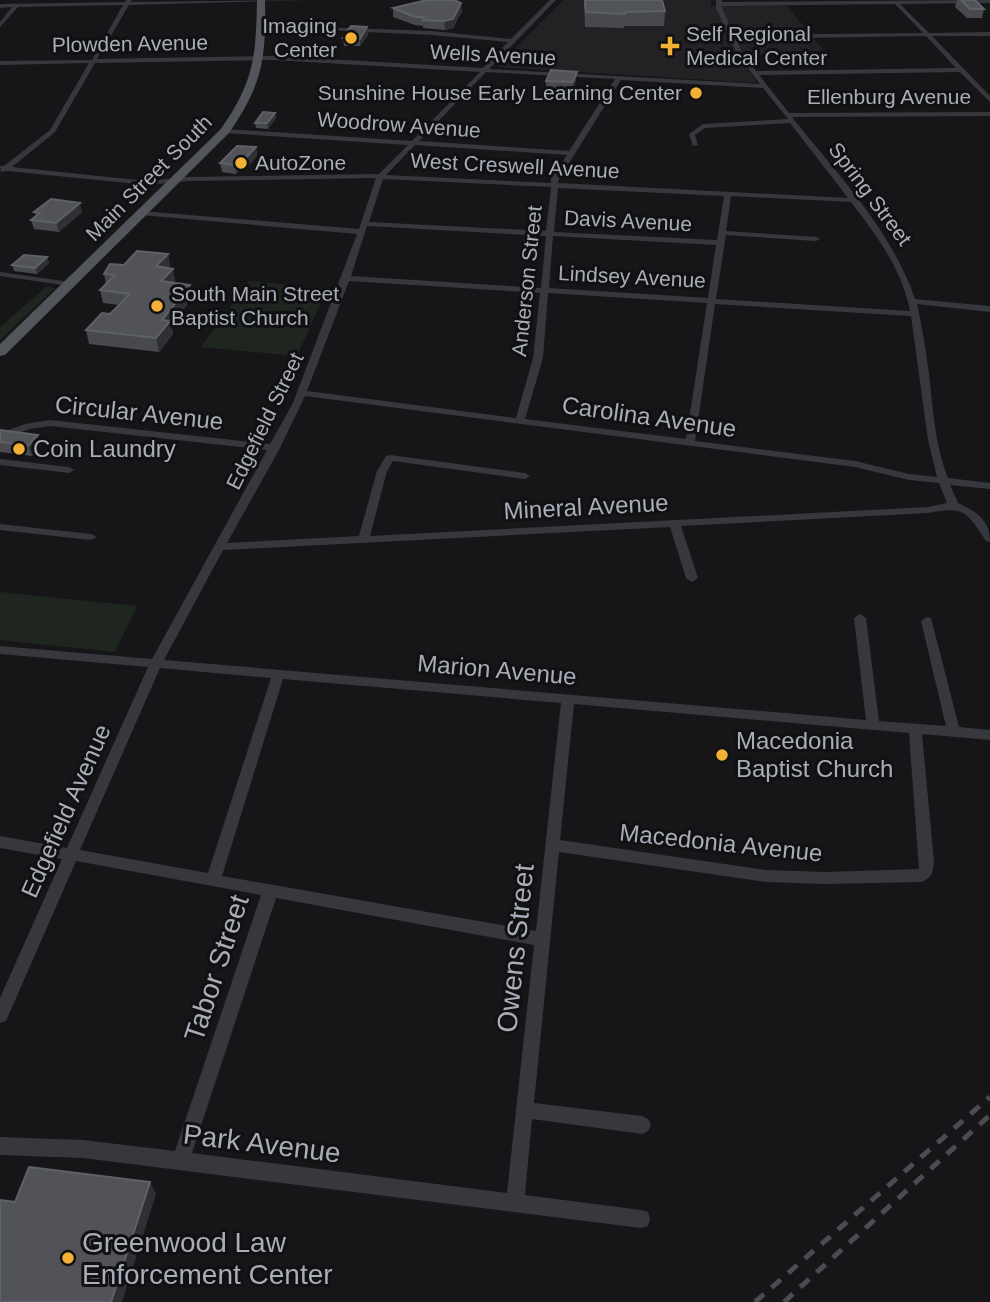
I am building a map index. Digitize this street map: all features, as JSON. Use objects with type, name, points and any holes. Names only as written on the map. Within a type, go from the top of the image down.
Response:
[{"type":"main road","name":"Main Street South","points":[[0,352],[225,131],[253,87],[261,58],[261,1]]},
{"type":"street","points":[[0,6],[42,3],[310,0]]},
{"type":"street","name":"Edgefield Street","points":[[156,663],[275,448],[302,393],[346,278],[380,177],[552,0]]},
{"type":"street","points":[[896,1],[990,100]]},
{"type":"street","points":[[718,2],[990,1]]},
{"type":"street","points":[[2,170],[53,131],[127,2]]},
{"type":"street","name":"Spring Street","points":[[718,2],[740,54],[894,253],[915,302],[938,469],[953,505]]},
{"type":"street","points":[[1,23],[16,6]]},
{"type":"street","points":[[262,27],[432,33],[512,41]]},
{"type":"street","points":[[733,37],[990,34]]},
{"type":"street","name":"Plowden Avenue","points":[[0,63],[261,58]]},
{"type":"street","name":"Wells Avenue","points":[[261,58],[765,86]]},
{"type":"street","points":[[756,73],[961,70]]},
{"type":"street","name":"Anderson Street","points":[[520,421],[538,358],[557,176],[619,78]]},
{"type":"street","name":"Ellenburg Avenue","points":[[695,145],[692,134],[704,126],[791,118],[990,114]]},
{"type":"street","name":"Woodrow Avenue","points":[[225,131],[571,153]]},
{"type":"street","name":"West Creswell Avenue","points":[[2,170],[146,183],[188,179],[380,177],[853,200]]},
{"type":"street","points":[[690,443],[714,300],[728,194]]},
{"type":"street","name":"Davis Avenue","points":[[141,214],[364,228],[816,239]]},
{"type":"street","points":[[0,274],[71,284]]},
{"type":"street","name":"Lindsey Avenue","points":[[346,278],[916,314]]},
{"type":"street","points":[[915,302],[990,309]]},
{"type":"street","name":"Carolina Avenue","points":[[302,393],[855,464],[909,477],[990,486]]},
{"type":"street","name":"Circular Avenue","points":[[0,436],[28,426],[50,423],[275,448]]},
{"type":"street","points":[[363,540],[382,471],[390,458],[524,476]]},
{"type":"street","points":[[0,461],[69,470]]},
{"type":"street","points":[[953,505],[973,514],[990,539]]},
{"type":"street","name":"Mineral Avenue","points":[[220,547],[928,510],[953,505]]},
{"type":"street","points":[[675,524],[692,578]]},
{"type":"street","points":[[0,527],[91,537]]},
{"type":"street","points":[[860,618],[873,725]]},
{"type":"street","points":[[926,621],[954,732]]},
{"type":"street","name":"Marion Avenue","points":[[0,650],[990,735]]},
{"type":"street","name":"Edgefield Avenue","points":[[0,1016],[156,663]]},
{"type":"street","name":"Tabor Street","points":[[180,1161],[270,892],[213,881],[278,674]]},
{"type":"street","name":"Owens Street","points":[[516,1202],[541,939],[568,699]]},
{"type":"street","points":[[915,729],[928,861],[926,872]]},
{"type":"street","points":[[0,842],[213,881]]},
{"type":"street","name":"Macedonia Avenue","points":[[553,845],[766,876],[914,877],[926,872]]},
{"type":"street","points":[[270,892],[541,939]]},
{"type":"street","points":[[525,1110],[642,1125]]},
{"type":"street","name":"Park Avenue","points":[[0,1146],[83,1149],[641,1219]]},
{"type":"shaded area","name":"Self Regional Medical Center","points":[[563,0],[711,0],[711,6],[786,5],[827,54],[738,54],[757,83],[497,67]]},
{"type":"shaded area","points":[[249,281],[327,289],[297,356],[201,347]]},
{"type":"shaded area","points":[[47,286],[55,288],[0,340],[0,327]]},
{"type":"shaded area","points":[[0,592],[137,606],[115,652],[0,640]]},
{"type":"building","points":[[427,0],[454,0],[461,3],[453,19],[444,21],[423,20],[424,17],[415,17],[393,8]]},
{"type":"building","points":[[585,0],[662,0],[665,11],[625,14],[586,12]]},
{"type":"building","points":[[961,0],[975,0],[984,9],[970,9]]},
{"type":"building","points":[[351,26],[367,27],[360,39],[343,38]]},
{"type":"building","points":[[551,70],[577,72],[573,82],[546,81]]},
{"type":"building","points":[[263,112],[275,113],[267,123],[255,123]]},
{"type":"building","points":[[237,146],[256,147],[243,161],[235,165],[220,163]]},
{"type":"building","points":[[51,199],[80,203],[56,223],[31,220],[40,213],[34,212]]},
{"type":"building","points":[[137,251],[168,254],[156,266],[173,269],[161,281],[190,285],[162,320],[170,321],[156,338],[86,330],[102,313],[110,314],[130,294],[100,290],[115,275],[104,274],[110,264],[124,265]]},
{"type":"building","points":[[24,255],[47,257],[35,268],[12,265]]},
{"type":"building","points":[[0,430],[38,435],[28,446],[0,442]]},
{"type":"building","name":"Greenwood Law Enforcement Center","points":[[29,1167],[150,1182],[111,1302],[0,1302],[0,1200],[15,1202]]},
{"type":"railway","points":[[755,1302],[990,1097]]},
{"type":"railway","points":[[784,1302],[990,1115]]},
{"type":"place","name":"Imaging Center","points":[[351,38]]},
{"type":"place","name":"Self Regional Medical Center","points":[[670,46]]},
{"type":"place","name":"Sunshine House Early Learning Center","points":[[696,93]]},
{"type":"place","name":"AutoZone","points":[[241,163]]},
{"type":"place","name":"South Main Street Baptist Church","points":[[157,306]]},
{"type":"place","name":"Coin Laundry","points":[[19,449]]},
{"type":"place","name":"Macedonia Baptist Church","points":[[722,755]]},
{"type":"place","name":"Greenwood Law Enforcement Center","points":[[68,1258]]}]
